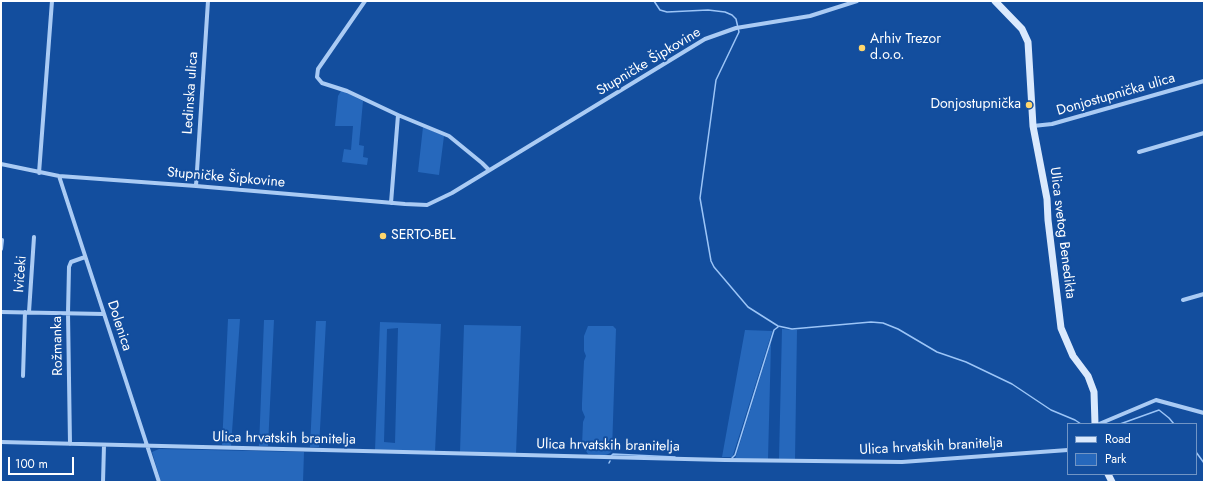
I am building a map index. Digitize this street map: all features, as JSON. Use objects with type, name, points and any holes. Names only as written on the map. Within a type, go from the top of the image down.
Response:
[{"type":"main road","name":"Ulica svetog Benedikta","points":[[996,1],[1022,29],[1028,42],[1033,126],[1047,199],[1048,220],[1061,328],[1073,356],[1088,376],[1094,392],[1095,423]]},
{"type":"street","points":[[39,173],[52,1],[46,1]]},
{"type":"street","name":"Ledinska ulica","points":[[196,186],[208,1]]},
{"type":"street","points":[[365,1],[318,69],[316,76],[318,80],[322,83],[347,91],[398,115],[449,136],[489,170]]},
{"type":"street","name":"Stupničke Šipkovine","points":[[1,164],[59,176],[391,203],[421,205],[430,204],[452,193],[705,39],[738,28],[810,16],[857,1]]},
{"type":"street","name":"Donjostupnička ulica","points":[[1033,126],[1052,124],[1204,81]]},
{"type":"street","points":[[391,203],[398,115]]},
{"type":"street","points":[[1139,152],[1204,133]]},
{"type":"street","name":"Dolenica","points":[[59,176],[159,482]]},
{"type":"street","name":"Ivičeki","points":[[23,376],[34,237]]},
{"type":"street","name":"Ivičeki","points":[[1,249],[2,240]]},
{"type":"street","name":"Rožmanka","points":[[70,444],[68,313],[69,266],[71,262],[85,257]]},
{"type":"street","points":[[1183,300],[1204,294]]},
{"type":"street","name":"Ivičeki","points":[[1,312],[104,314]]},
{"type":"street","points":[[1101,423],[1156,400],[1204,413]]},
{"type":"street","points":[[1,442],[147,446]]},
{"type":"street","points":[[103,482],[104,445]]},
{"type":"street","name":"Ulica hrvatskih branitelja","points":[[147,446],[725,460],[902,462],[1067,450]]},
{"type":"green space","points":[[341,91],[363,101],[359,145],[364,146],[363,157],[368,158],[367,165],[342,162],[344,149],[351,150],[353,126],[335,126],[338,96]]},
{"type":"green space","points":[[423,127],[444,136],[439,175],[418,172]]},
{"type":"green space","points":[[228,319],[240,319],[231,446],[222,445]]},
{"type":"green space","points":[[264,320],[274,320],[268,446],[259,446]]},
{"type":"green space","points":[[316,321],[326,321],[319,447],[310,447]]},
{"type":"green space","points":[[380,322],[441,324],[435,452],[375,450]],"holes":[[[398,328],[395,443],[384,442],[387,329]]]},
{"type":"green space","points":[[464,325],[521,326],[516,454],[460,452]]},
{"type":"green space","points":[[588,326],[613,326],[616,329],[612,451],[604,455],[588,454],[582,445],[583,422],[585,417],[582,410],[584,361],[586,356],[584,351],[584,336]]},
{"type":"green space","points":[[782,329],[797,330],[795,460],[779,459]]},
{"type":"green space","points":[[745,330],[772,332],[733,455],[732,457],[722,457]]},
{"type":"green space","points":[[771,343],[768,459],[735,459]]},
{"type":"green space","points":[[159,449],[304,452],[303,482],[161,482],[152,452]]},
{"type":"waterway","points":[[654,1],[660,10],[667,12],[708,10],[725,12],[732,15],[736,19],[739,32],[716,80],[700,198],[711,261],[714,267],[748,307],[778,326],[792,329],[871,322],[883,323],[898,329],[937,352],[966,362],[1012,384],[1051,410],[1080,423]]},
{"type":"waterway","points":[[732,458],[735,455],[774,330],[778,327]]},
{"type":"waterway","points":[[1123,423],[1159,410],[1173,423]]},
{"type":"waterway","points":[[1197,453],[1204,463]]},
{"type":"waterway","points":[[611,456],[613,454],[675,457]]},
{"type":"place","name":"Arhiv Trezor d.o.o.","points":[[862,48]]},
{"type":"place","name":"Donjostupnička","points":[[1029,105]]},
{"type":"place","name":"SERTO-BEL","points":[[383,236]]}]
